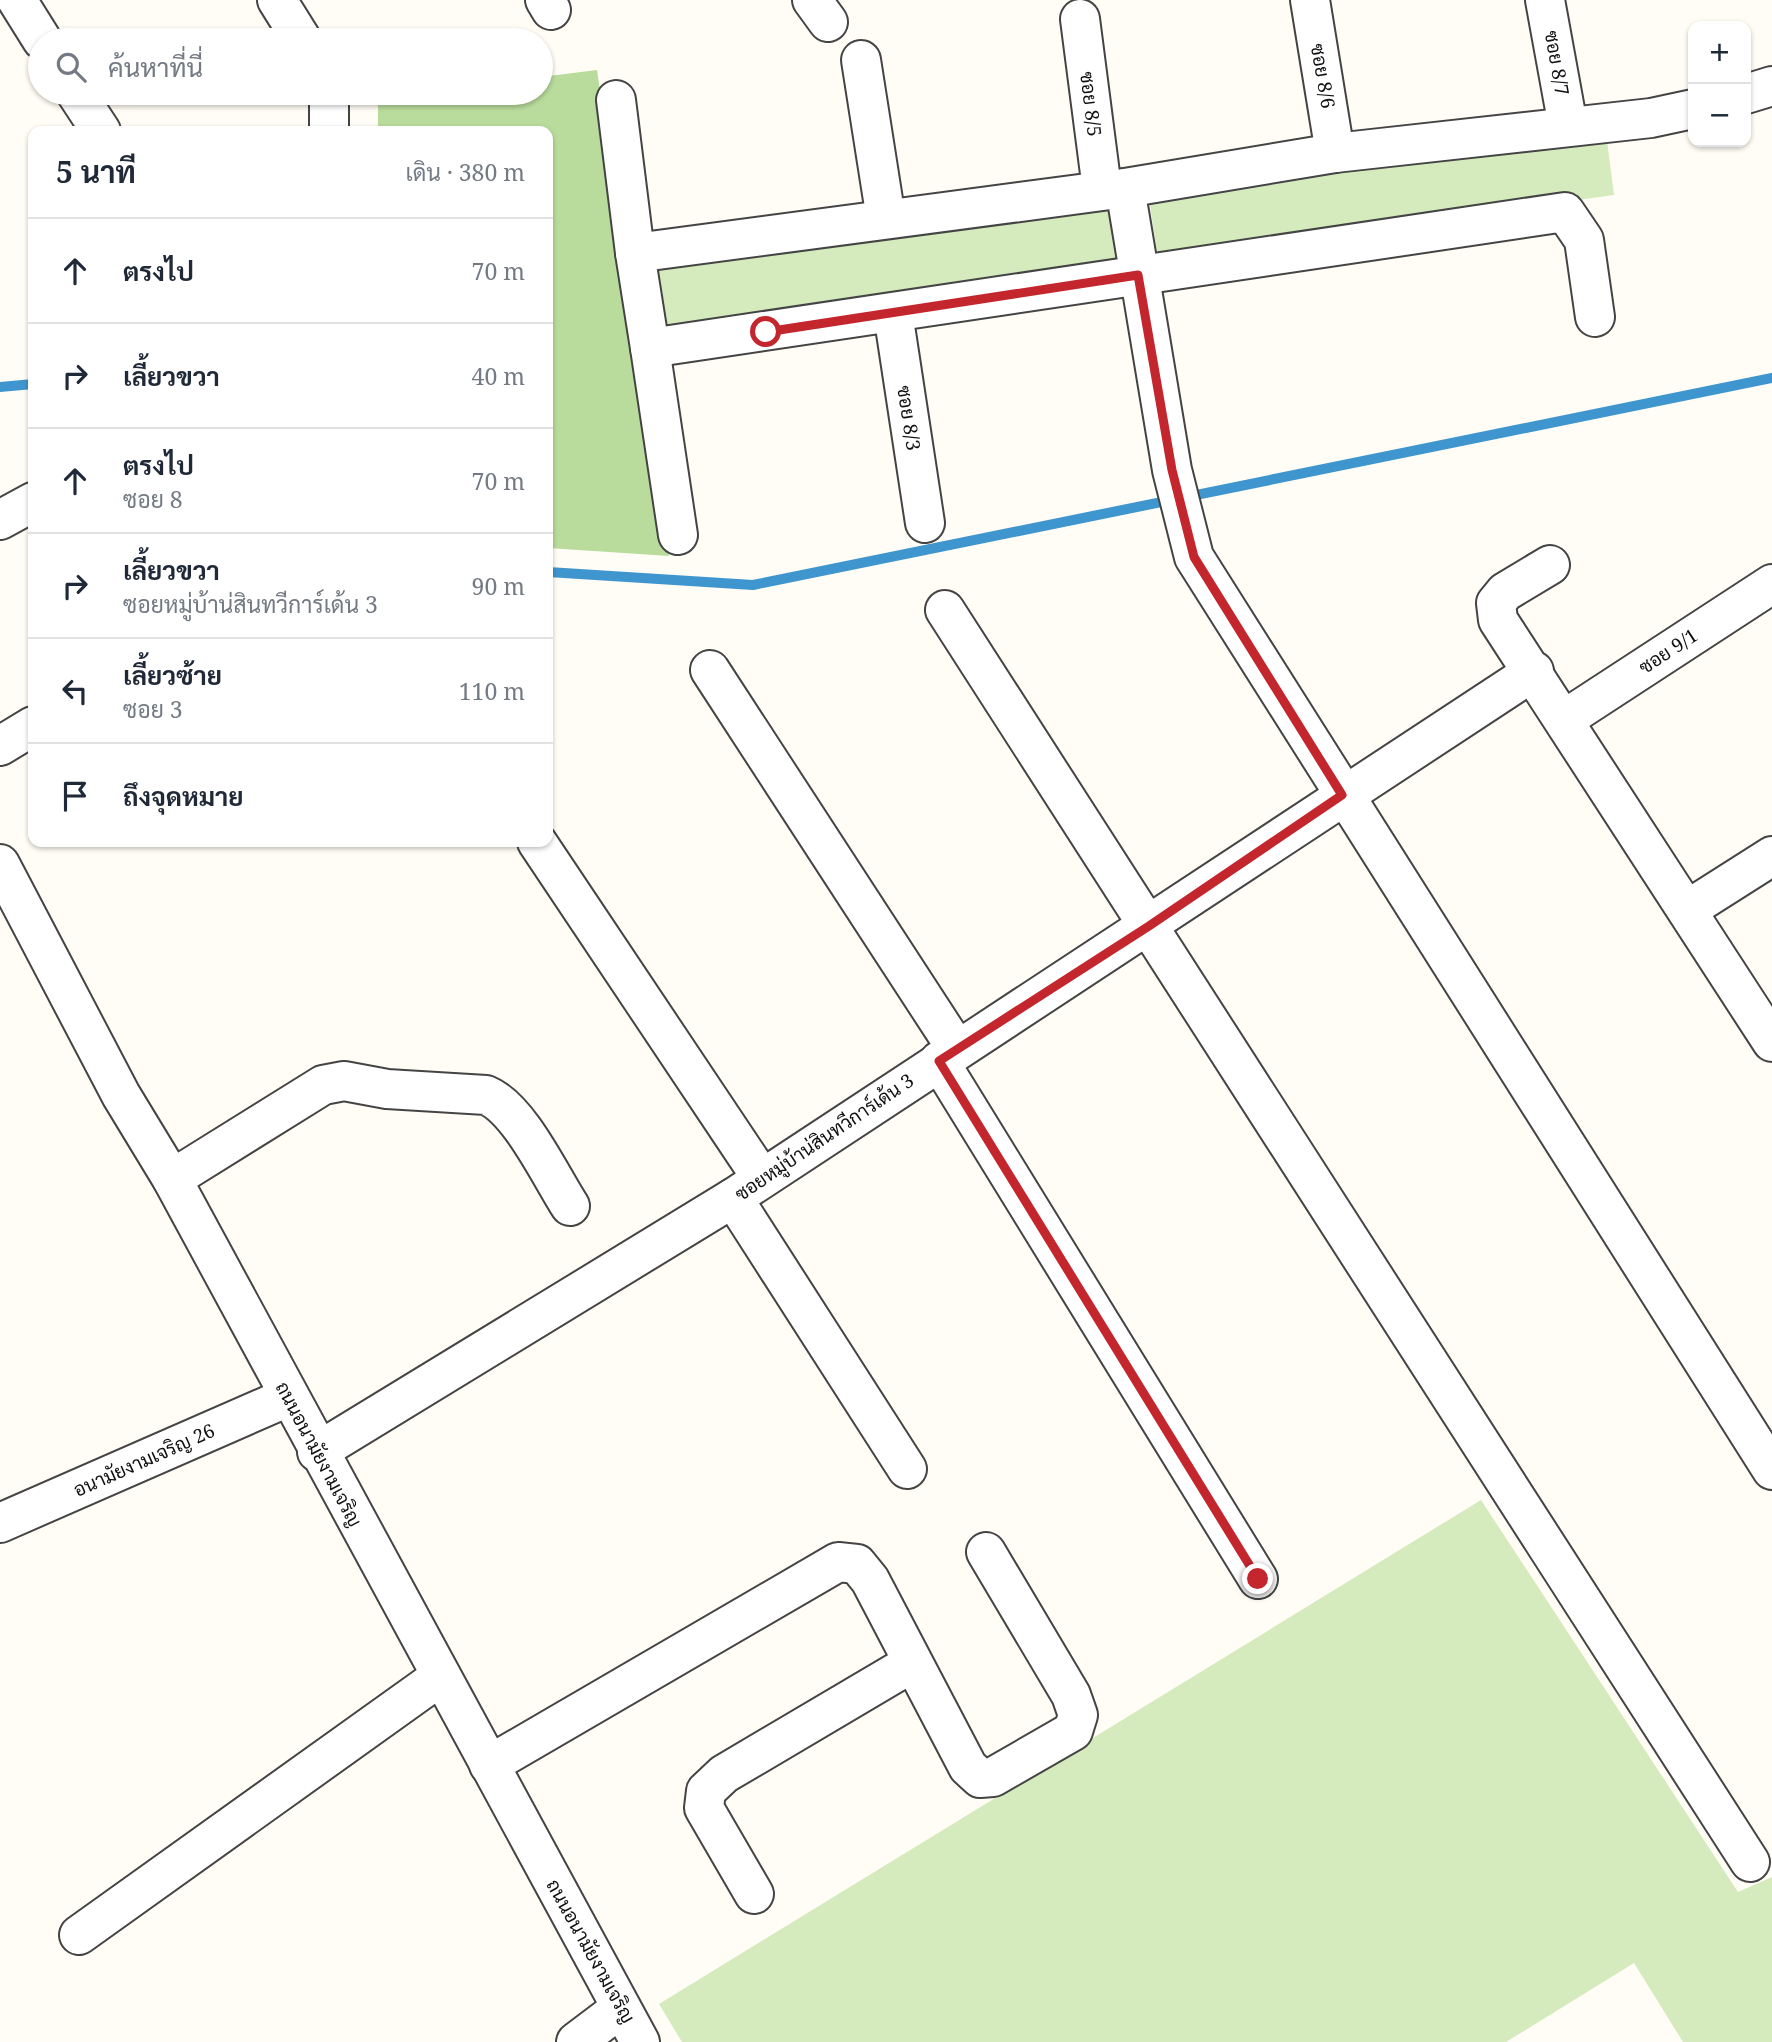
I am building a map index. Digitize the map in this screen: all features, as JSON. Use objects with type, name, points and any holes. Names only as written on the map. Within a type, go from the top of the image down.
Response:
[{"type":"street","points":[[17,0],[34,28]]},
{"type":"street","points":[[277,0],[294,28]]},
{"type":"street","name":"ซอย 8/6","points":[[1310,0],[1335,153]]},
{"type":"street","name":"ซอย 8/7","points":[[1545,0],[1568,126]]},
{"type":"street","name":"ซอย 8/5","points":[[1080,19],[1113,189],[1138,275],[1187,540],[1207,582],[1772,1470]]},
{"type":"street","points":[[861,60],[886,219]]},
{"type":"street","points":[[1751,92],[1772,86]]},
{"type":"street","points":[[616,100],[635,253],[678,535]]},
{"type":"street","points":[[84,105],[98,126]]},
{"type":"street","points":[[329,105],[329,126]]},
{"type":"street","points":[[635,253],[1113,189],[1335,153],[1651,118],[1688,111]]},
{"type":"street","points":[[650,348],[1565,212],[1584,240],[1595,317]]},
{"type":"street","name":"ซอย 8/3","points":[[893,313],[925,523]]},
{"type":"street","points":[[0,520],[28,505]]},
{"type":"street","points":[[1550,565],[1505,592],[1496,603],[1499,620],[1772,1042]]},
{"type":"street","name":"ซอย 9/1","points":[[1565,719],[1772,584]]},
{"type":"street","points":[[945,610],[1750,1862]]},
{"type":"street","points":[[710,670],[947,1055],[1258,1579]]},
{"type":"street","name":"ซอยหมู่บ้าน่สินทวีการ์เด้น 3","points":[[317,1452],[747,1188],[1534,671]]},
{"type":"street","points":[[0,746],[28,729]]},
{"type":"street","points":[[540,847],[747,1188],[907,1469]]},
{"type":"street","points":[[1687,910],[1772,856]]},
{"type":"street","name":"ถนนอนามัยงามเจริญ","points":[[0,863],[121,1095],[172,1179],[317,1452],[640,2042]]},
{"type":"street","points":[[172,1179],[323,1085],[344,1081],[387,1088],[486,1095],[499,1100],[512,1114],[570,1206]]},
{"type":"street","name":"อนามัยงามเจริญ 26","points":[[0,1523],[288,1397]]},
{"type":"street","points":[[489,1765],[838,1562],[858,1564],[870,1580],[968,1767],[980,1778],[993,1777],[1073,1731],[1078,1715],[1071,1695],[986,1552]]},
{"type":"street","points":[[754,1894],[704,1808],[706,1791],[724,1774],[912,1663]]},
{"type":"street","points":[[79,1935],[440,1676]]},
{"type":"street","points":[[576,2042],[621,2008]]},
{"type":"green space","points":[[597,70],[669,556],[553,548],[553,126],[378,126],[378,105],[553,105],[553,76]]},
{"type":"green space","points":[[1606,133],[1614,195],[1158,260],[1149,198]]},
{"type":"green space","points":[[1110,203],[1119,266],[663,331],[655,269]]},
{"type":"green space","points":[[1481,1500],[1738,1892],[1772,1877],[1772,2042],[1683,2042],[1634,1963],[1506,2042],[682,2042],[659,2004]]},
{"type":"waterway","points":[[553,572],[753,585],[1772,378]]},
{"type":"waterway","points":[[0,387],[28,384]]},
{"type":"route","points":[[766,332],[1138,275],[1187,540],[1207,582],[1342,795],[1149,926],[939,1061],[1258,1579]]}]
